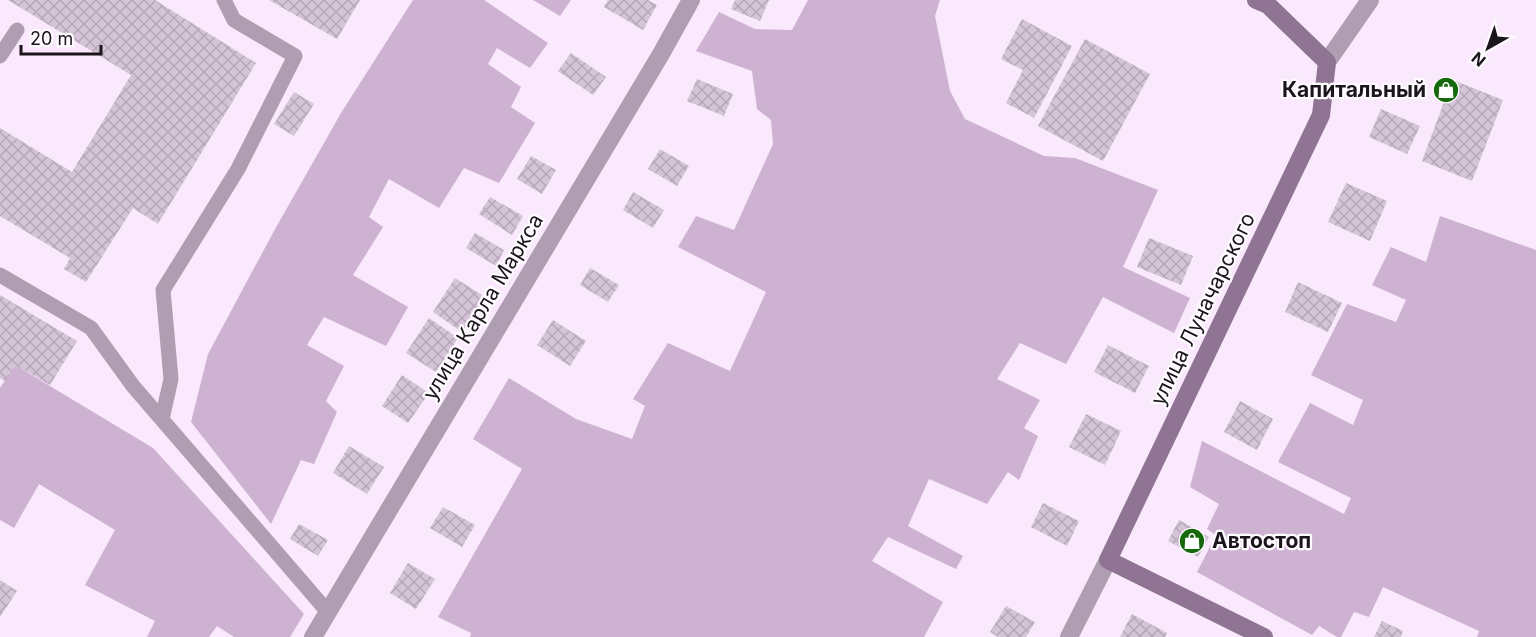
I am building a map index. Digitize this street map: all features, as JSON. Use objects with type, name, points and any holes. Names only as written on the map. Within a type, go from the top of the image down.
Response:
[{"type":"street","name":"улица Карла Маркса","points":[[313,637],[662,54],[691,0]]},
{"type":"street","points":[[1256,0],[1268,5],[1327,62]]},
{"type":"street","name":"улица Луначарского","points":[[1069,637],[1321,115],[1327,62],[1370,0]]},
{"type":"street","points":[[1108,560],[1264,637]]},
{"type":"lane","points":[[162,418],[171,379],[163,290],[238,169],[295,56],[234,20],[224,0]]},
{"type":"lane","points":[[0,56],[17,30]]},
{"type":"lane","points":[[0,275],[91,328],[133,386],[327,611]]},
{"type":"shaded area","points":[[413,0],[484,0],[548,43],[530,68],[497,48],[488,64],[521,87],[511,107],[535,123],[499,183],[464,168],[439,208],[389,179],[369,217],[383,227],[353,275],[408,307],[386,346],[324,317],[307,345],[344,366],[326,401],[337,412],[314,464],[301,460],[271,524],[191,422],[208,354],[341,113]]},
{"type":"shaded area","points":[[533,0],[571,0],[560,16]]},
{"type":"shaded area","points":[[808,0],[940,0],[935,16],[950,91],[965,119],[1044,156],[1075,158],[1158,190],[1123,267],[1190,298],[1174,333],[1103,297],[1066,364],[1020,343],[997,379],[1040,400],[1024,428],[1038,436],[1019,480],[1008,472],[987,504],[929,479],[908,526],[963,556],[956,569],[888,537],[872,561],[943,602],[924,637],[470,637],[471,633],[438,617],[522,469],[473,439],[509,378],[576,419],[632,439],[645,406],[633,399],[668,343],[730,371],[766,292],[678,247],[696,216],[734,230],[773,144],[771,120],[757,109],[752,71],[696,51],[719,12],[755,29],[792,30]]},
{"type":"shaded area","points":[[1440,216],[1536,250],[1536,637],[1477,637],[1479,631],[1383,587],[1369,617],[1354,612],[1341,637],[1319,626],[1312,635],[1197,572],[1216,535],[1207,529],[1219,504],[1190,487],[1202,441],[1344,514],[1351,498],[1278,462],[1310,403],[1353,425],[1363,400],[1311,375],[1347,304],[1396,322],[1406,300],[1372,285],[1391,247],[1426,262]]},
{"type":"shaded area","points":[[15,365],[153,448],[304,614],[290,637],[234,637],[217,626],[209,637],[147,637],[155,621],[85,585],[115,530],[39,484],[14,528],[0,520],[0,388]]},
{"type":"building","points":[[8,0],[155,0],[256,63],[158,224],[133,208],[86,282],[64,269],[70,258],[0,216],[0,128],[72,172],[131,75]]},
{"type":"building","points":[[269,0],[360,0],[337,39]]},
{"type":"building","points":[[608,0],[648,0],[657,5],[643,30],[604,7]]},
{"type":"building","points":[[735,0],[769,0],[760,21],[731,9]]},
{"type":"building","points":[[1022,19],[1072,46],[1034,118],[1006,103],[1023,70],[1001,59]]},
{"type":"building","points":[[1085,39],[1150,74],[1103,161],[1038,126]]},
{"type":"building","points":[[571,53],[606,77],[593,95],[558,71]]},
{"type":"building","points":[[697,79],[733,94],[724,116],[687,101]]},
{"type":"building","points":[[1453,80],[1503,100],[1472,181],[1422,161],[1447,94],[1437,90],[1440,83],[1451,87]]},
{"type":"building","points":[[294,92],[314,104],[294,136],[274,124]]},
{"type":"building","points":[[1381,109],[1420,126],[1407,154],[1369,137]]},
{"type":"building","points":[[660,149],[689,166],[677,186],[648,169]]},
{"type":"building","points":[[531,156],[556,170],[542,194],[517,179]]},
{"type":"building","points":[[1346,183],[1387,201],[1370,241],[1328,222]]},
{"type":"building","points":[[633,192],[664,210],[653,228],[623,210]]},
{"type":"building","points":[[490,197],[523,216],[512,235],[479,214]]},
{"type":"building","points":[[475,233],[504,250],[496,266],[466,248]]},
{"type":"building","points":[[1149,238],[1193,256],[1181,285],[1137,267]]},
{"type":"building","points":[[590,268],[619,285],[608,302],[580,285]]},
{"type":"building","points":[[455,278],[485,297],[462,332],[433,312]]},
{"type":"building","points":[[1298,282],[1342,303],[1328,332],[1285,312]]},
{"type":"building","points":[[0,295],[77,341],[50,385],[15,365],[5,381],[0,378]]},
{"type":"building","points":[[429,318],[458,338],[436,372],[406,353]]},
{"type":"building","points":[[553,320],[586,341],[570,366],[537,345]]},
{"type":"building","points":[[1108,345],[1149,366],[1135,393],[1094,372]]},
{"type":"building","points":[[402,375],[429,393],[408,423],[382,406]]},
{"type":"building","points":[[1240,401],[1273,419],[1257,450],[1224,432]]},
{"type":"building","points":[[1086,414],[1121,431],[1105,465],[1069,447]]},
{"type":"building","points":[[349,446],[384,467],[367,494],[333,473]]},
{"type":"building","points":[[1043,503],[1079,521],[1067,546],[1031,527]]},
{"type":"building","points":[[443,507],[475,525],[462,547],[430,528]]},
{"type":"building","points":[[1179,520],[1209,537],[1198,557],[1168,541]]},
{"type":"building","points":[[299,524],[328,540],[318,556],[290,539]]},
{"type":"building","points":[[408,563],[435,579],[416,609],[390,593]]},
{"type":"building","points":[[0,580],[17,591],[0,617]]},
{"type":"building","points":[[1006,606],[1035,622],[1026,637],[998,637],[990,632]]},
{"type":"building","points":[[1132,614],[1167,633],[1165,637],[1120,637]]},
{"type":"building","points":[[1382,621],[1403,631],[1401,637],[1374,637]]},
{"type":"place","name":"Капитальный","points":[[1446,90]]},
{"type":"place","name":"Автостоп","points":[[1192,541]]}]
